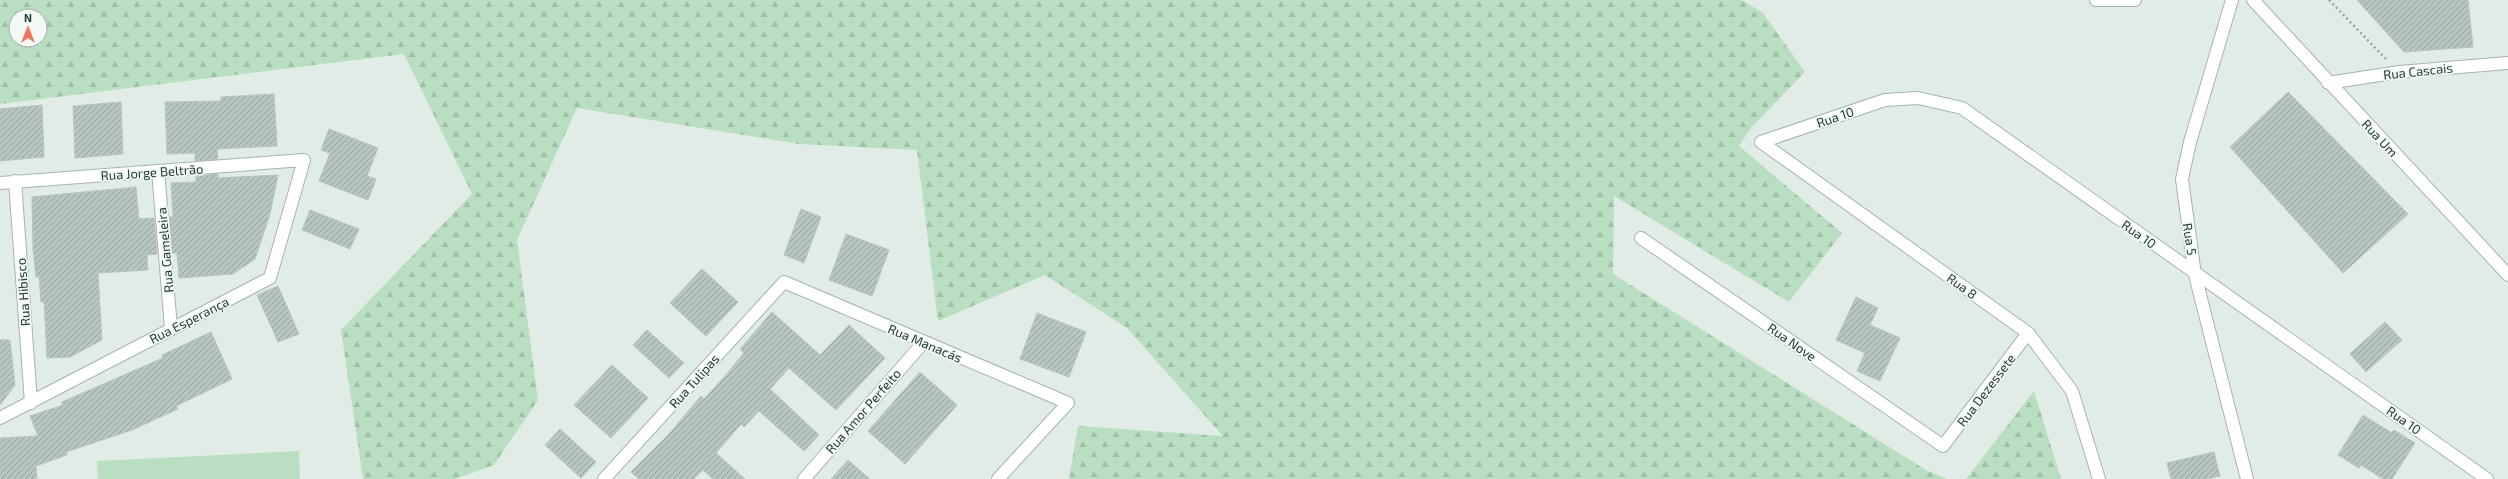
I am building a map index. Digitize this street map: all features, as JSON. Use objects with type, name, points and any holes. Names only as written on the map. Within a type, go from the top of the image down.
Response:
[{"type":"street","points":[[2096,0],[2135,0]]},
{"type":"street","name":"Rua 5","points":[[2232,0],[2190,142],[2182,179],[2195,273],[2247,479]]},
{"type":"street","name":"Rua Um","points":[[2252,0],[2508,275]]},
{"type":"street","name":"Rua Cascais","points":[[2328,82],[2399,72],[2508,63]]},
{"type":"street","name":"Rua 10","points":[[1761,142],[1884,100],[1918,98],[1962,108],[2487,479]]},
{"type":"street","name":"Rua 8","points":[[1761,142],[2028,333],[2072,391],[2099,479]]},
{"type":"street","name":"Rua Jorge Beltrão","points":[[0,183],[304,160]]},
{"type":"street","name":"Rua Esperança","points":[[0,418],[270,278],[304,160]]},
{"type":"street","name":"Rua Gameleira","points":[[158,171],[171,328]]},
{"type":"street","name":"Rua Hibisco","points":[[15,182],[31,403]]},
{"type":"street","name":"Rua Nove","points":[[1641,238],[1943,446]]},
{"type":"street","name":"Rua Manacás","points":[[784,282],[923,343],[1068,403],[998,479]]},
{"type":"street","name":"Rua Tulipas","points":[[604,479],[784,282]]},
{"type":"street","name":"Rua Dezessete","points":[[1943,446],[2028,333]]},
{"type":"street","name":"Rua Amor Perfeito","points":[[804,479],[923,343]]},
{"type":"path","points":[[2329,0],[2399,72]]},
{"type":"green space","points":[[0,0],[1742,0],[1763,13],[1805,72],[1751,128],[1739,146],[1842,233],[1789,302],[1614,196],[1613,274],[1926,470],[1947,479],[1069,479],[1078,426],[1223,436],[1127,328],[1045,275],[938,321],[917,150],[799,144],[577,108],[517,240],[538,400],[494,465],[455,479],[363,479],[341,330],[472,194],[404,54],[0,104]]},
{"type":"green space","points":[[2034,391],[2061,479],[1966,479]]},
{"type":"green space","points":[[299,451],[300,479],[98,479],[97,461]]},
{"type":"building","points":[[2357,0],[2468,0],[2473,47],[2404,52]]},
{"type":"building","points":[[2288,92],[2408,214],[2343,273],[2230,147]]},
{"type":"building","points":[[274,94],[277,146],[217,149],[218,159],[195,161],[195,153],[167,154],[165,102],[221,101],[221,97]]},
{"type":"building","points":[[121,102],[123,154],[75,158],[73,106]]},
{"type":"building","points":[[42,105],[44,157],[0,161],[0,109]]},
{"type":"building","points":[[329,129],[378,148],[367,176],[376,179],[368,200],[319,181],[330,153],[321,150]]},
{"type":"building","points":[[218,174],[218,178],[278,175],[270,214],[255,259],[233,274],[179,278],[177,253],[172,253],[169,217],[173,217],[171,183],[196,182],[196,176]]},
{"type":"building","points":[[136,187],[139,219],[154,218],[157,254],[147,255],[148,270],[98,273],[102,340],[70,357],[47,358],[44,301],[41,302],[39,277],[36,277],[33,250],[32,197]]},
{"type":"building","points":[[801,209],[821,217],[804,263],[784,255]]},
{"type":"building","points":[[310,210],[359,229],[350,249],[302,230]]},
{"type":"building","points":[[846,234],[889,250],[872,296],[829,280]]},
{"type":"building","points":[[702,269],[738,302],[706,336],[670,303]]},
{"type":"building","points":[[278,286],[299,334],[278,342],[257,295]]},
{"type":"building","points":[[1856,297],[1878,308],[1870,325],[1900,338],[1880,381],[1857,371],[1865,353],[1836,340]]},
{"type":"building","points":[[772,312],[820,355],[849,325],[885,358],[836,410],[789,368],[770,389],[819,435],[804,451],[759,411],[744,427],[741,424],[716,453],[745,479],[713,479],[703,470],[694,479],[639,479],[631,472],[669,434],[701,396],[704,399],[724,377],[744,353],[740,349]]},
{"type":"building","points":[[1037,313],[1086,332],[1069,377],[1020,359]]},
{"type":"building","points":[[2385,322],[2402,340],[2366,372],[2350,354]]},
{"type":"building","points":[[647,330],[684,363],[669,378],[633,345]]},
{"type":"building","points":[[211,332],[232,379],[176,406],[178,409],[132,430],[66,452],[67,455],[36,466],[37,479],[0,479],[0,438],[38,436],[30,416],[63,405],[62,402],[163,358],[162,355]]},
{"type":"building","points":[[0,340],[10,340],[15,385],[0,405]]},
{"type":"building","points":[[612,365],[648,398],[611,438],[574,405]]},
{"type":"building","points":[[920,372],[957,405],[905,464],[868,431]]},
{"type":"building","points":[[2363,415],[2392,433],[2394,430],[2415,443],[2392,479],[2383,479],[2361,465],[2359,468],[2338,455]]},
{"type":"building","points":[[560,429],[596,462],[581,478],[545,445]]},
{"type":"building","points":[[2214,452],[2220,476],[2207,479],[2171,479],[2167,463]]},
{"type":"building","points":[[848,460],[870,479],[831,479]]}]
